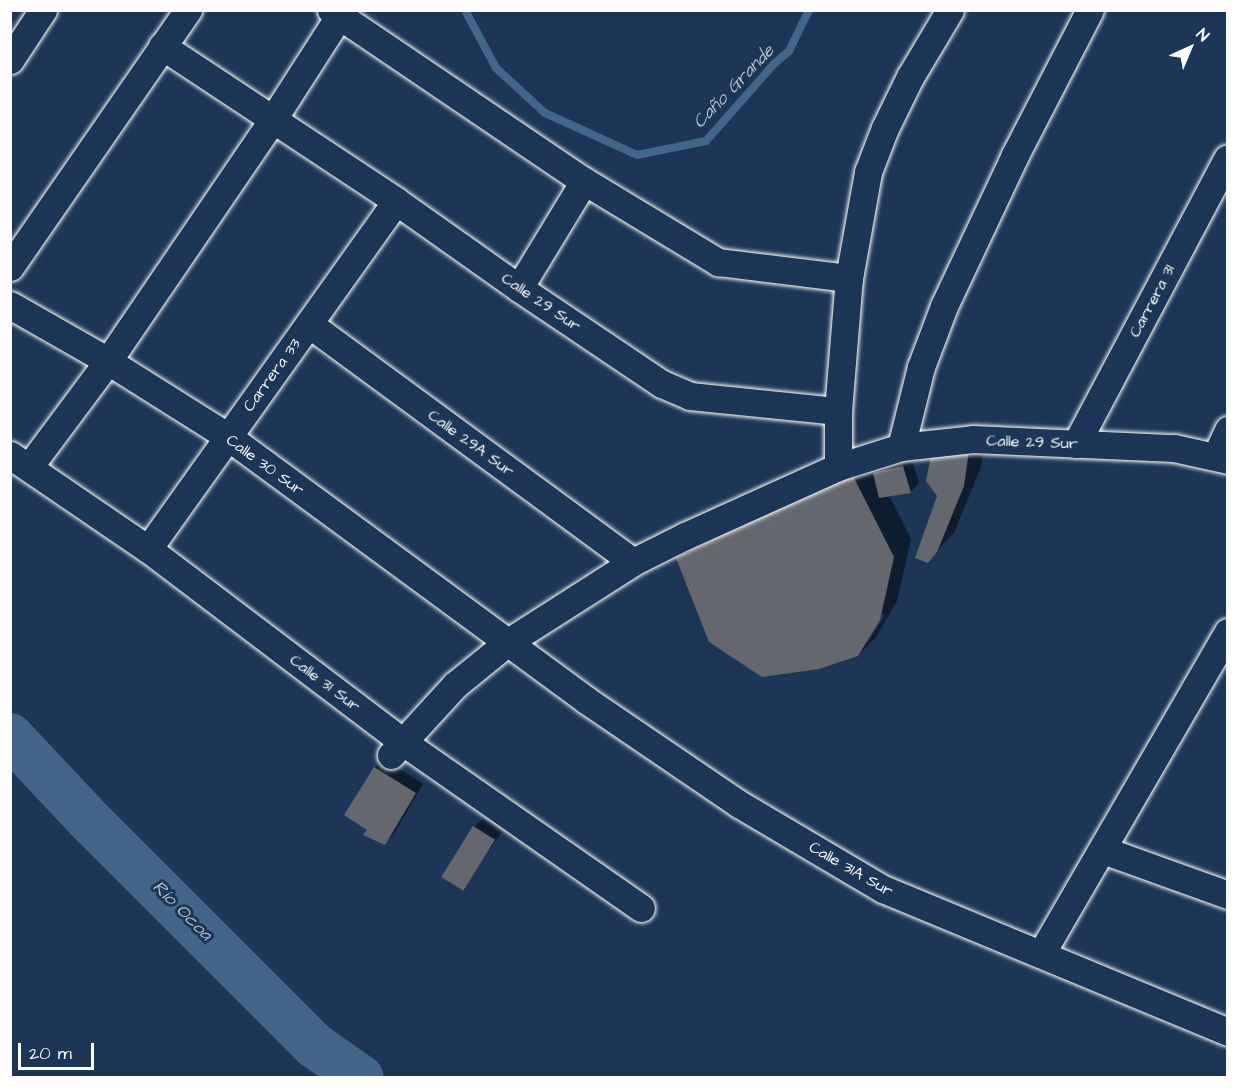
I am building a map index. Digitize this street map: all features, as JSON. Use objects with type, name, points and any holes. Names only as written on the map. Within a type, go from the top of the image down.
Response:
[{"type":"street","points":[[15,44],[43,10]]},
{"type":"street","points":[[10,267],[188,10]]},
{"type":"street","points":[[838,467],[838,411],[849,278],[868,172],[885,128],[910,77],[950,10]]},
{"type":"street","points":[[901,447],[921,367],[944,306],[1015,155],[1090,10]]},
{"type":"street","points":[[20,461],[108,361],[273,119],[335,13],[584,181],[718,262],[849,278]]},
{"type":"street","name":"Calle 29 Sur","points":[[162,46],[396,201],[519,288],[662,384],[690,396],[838,411]]},
{"type":"street","name":"Carrera 31","points":[[1076,444],[1227,159]]},
{"type":"street","points":[[519,288],[584,181]]},
{"type":"street","name":"Carrera 33","points":[[148,549],[396,201]]},
{"type":"street","name":"Calle 30 Sur","points":[[10,305],[108,361],[227,436],[508,642]]},
{"type":"street","name":"Calle 29A Sur","points":[[309,324],[633,562]]},
{"type":"street","points":[[1222,458],[1227,430]]},
{"type":"street","name":"Calle 29 Sur","points":[[397,749],[456,685],[508,642],[633,562],[838,467],[901,447],[973,439],[1174,448],[1222,458]]},
{"type":"street","name":"Calle 31 Sur","points":[[20,461],[148,549],[397,749],[641,908]]},
{"type":"street","points":[[1041,954],[1227,632]]},
{"type":"street","name":"Calle 31A Sur","points":[[508,642],[586,700],[739,804],[883,890],[1227,1032]]},
{"type":"street","points":[[1103,850],[1227,895]]},
{"type":"building","points":[[932,450],[969,451],[964,486],[937,552],[928,563],[915,558],[937,496],[926,481]]},
{"type":"building","points":[[903,466],[911,493],[879,498],[873,473]]},
{"type":"building","points":[[850,470],[894,557],[880,620],[858,656],[819,669],[762,677],[709,642],[676,558]]},
{"type":"building","points":[[374,767],[416,793],[385,845],[363,835],[367,830],[344,815]]},
{"type":"building","points":[[473,826],[495,840],[463,891],[441,877]]},
{"type":"waterway","name":"Caño Grande","points":[[465,10],[496,68],[545,113],[637,155],[706,141],[774,64],[789,51],[809,10]]},
{"type":"waterway","name":"Río Ocoa","points":[[10,736],[90,821],[314,1045],[361,1078]]}]
